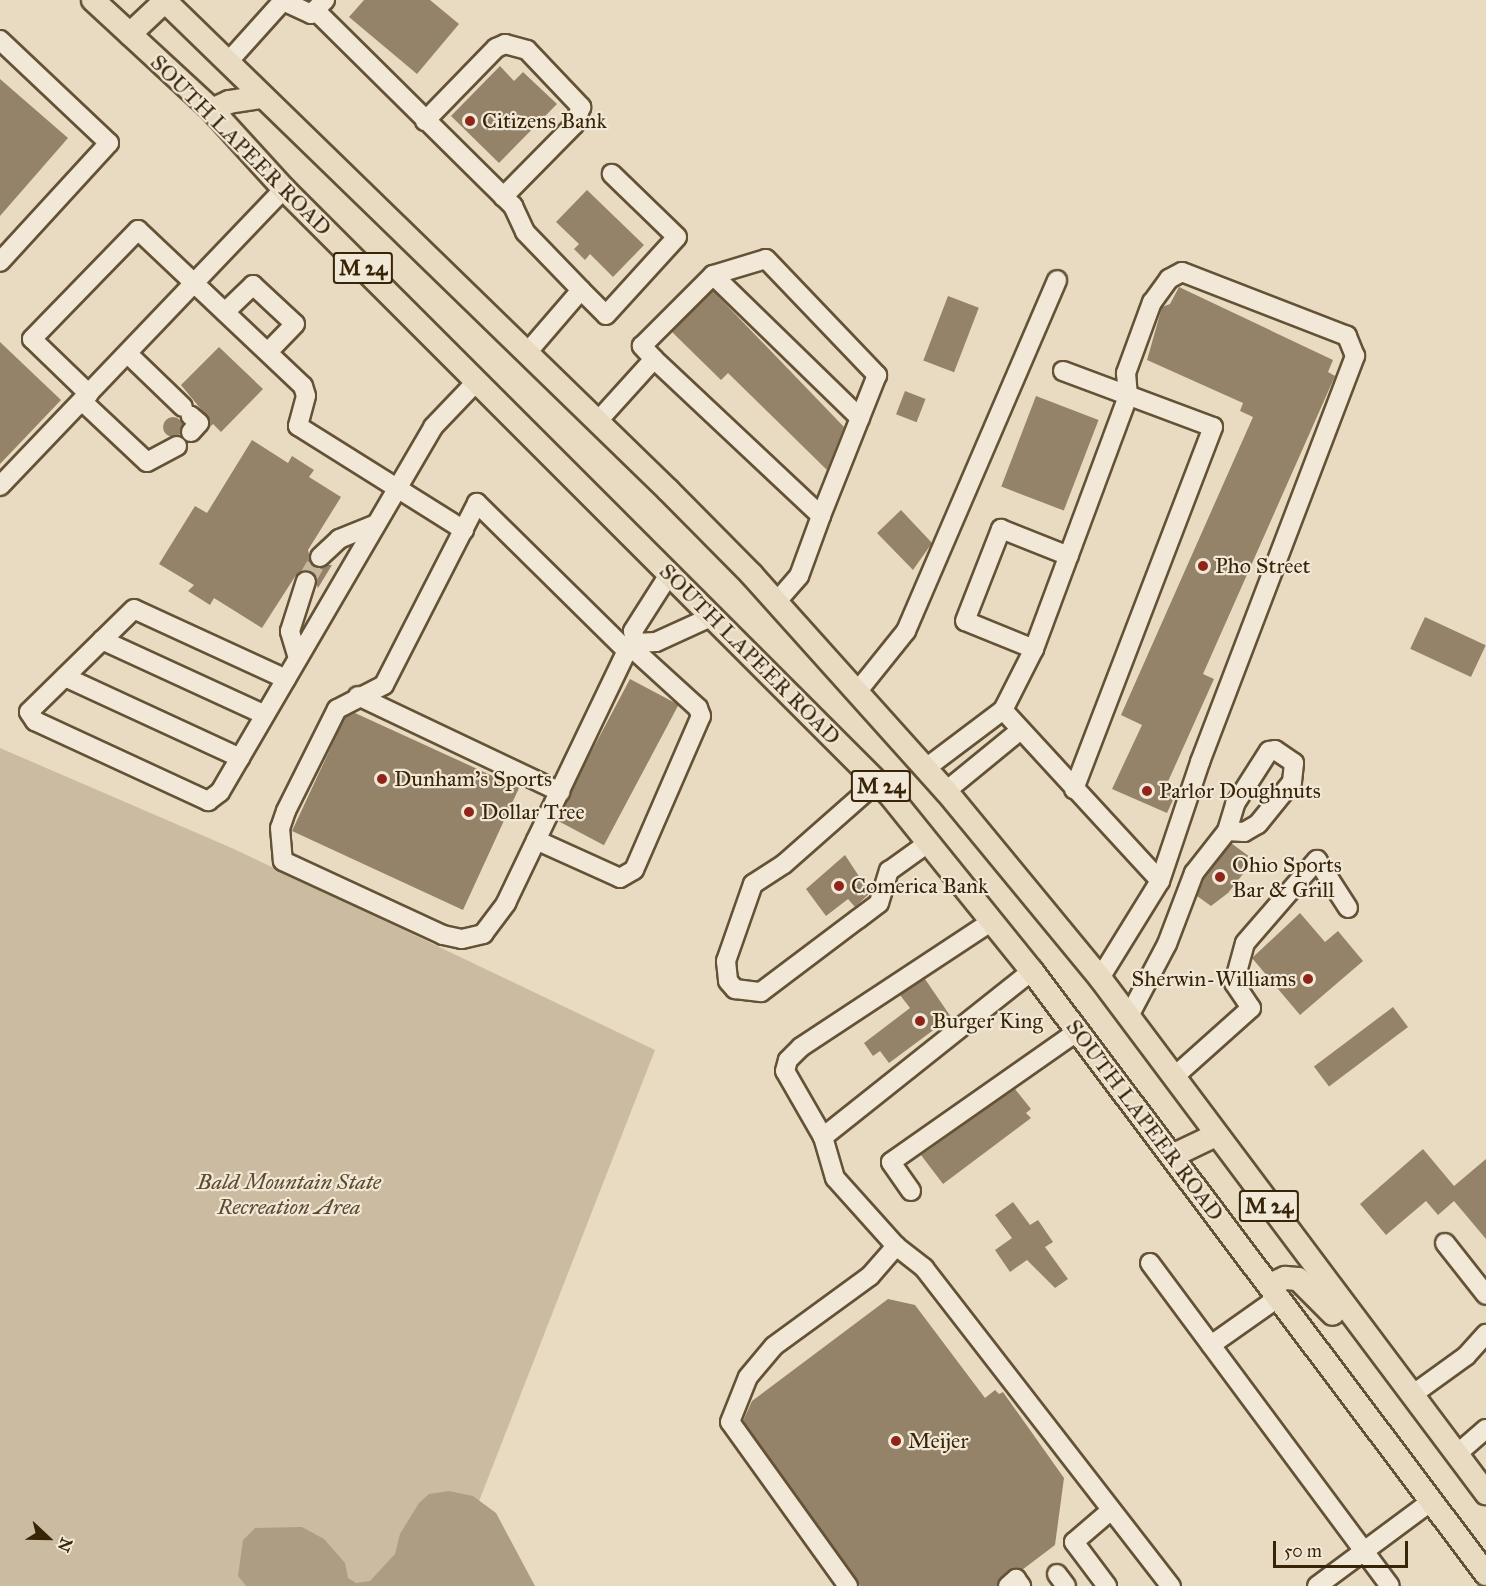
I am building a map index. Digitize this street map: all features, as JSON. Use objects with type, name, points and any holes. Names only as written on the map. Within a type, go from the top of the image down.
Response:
[{"type":"main road","name":"SOUTH LAPEER ROAD","points":[[93,0],[212,110],[284,189],[877,782],[1032,971],[1486,1574]]},
{"type":"main road","points":[[130,34],[164,1]]},
{"type":"main road","name":"M 24","points":[[164,1],[597,422],[776,602],[926,768],[1100,978],[1486,1493]]},
{"type":"main road","points":[[212,110],[229,102],[262,97]]},
{"type":"main road","points":[[1172,1156],[1216,1135]]},
{"type":"main road","points":[[1274,1291],[1285,1278],[1310,1287],[1432,1446],[1461,1460]]},
{"type":"lane","points":[[228,62],[281,1],[311,14],[320,5],[424,121],[503,197],[525,232],[606,315],[677,237],[612,174]]},
{"type":"lane","points":[[0,40],[109,143],[0,262]]},
{"type":"lane","points":[[424,121],[505,44],[527,50],[578,100],[579,115],[503,197]]},
{"type":"lane","points":[[0,486],[284,189]]},
{"type":"lane","points":[[177,446],[147,462],[32,339],[138,230],[303,386],[306,396],[298,426],[464,530]]},
{"type":"lane","points":[[776,602],[799,576],[877,375],[766,259],[713,275],[642,346],[821,516]]},
{"type":"lane","points":[[926,768],[1003,710],[1034,649],[1128,396],[1126,373],[1152,302],[1168,279],[1182,272],[1347,336],[1355,350],[1200,762],[1160,881],[1100,978]]},
{"type":"lane","points":[[713,275],[860,418]]},
{"type":"lane","points":[[857,692],[906,630],[1057,280]]},
{"type":"lane","points":[[225,312],[253,285],[287,316],[295,324],[268,352]]},
{"type":"lane","points":[[526,354],[581,290]]},
{"type":"lane","points":[[128,354],[188,418]]},
{"type":"lane","points":[[597,422],[654,359]]},
{"type":"lane","points":[[1063,371],[1213,427],[1074,789]]},
{"type":"lane","points":[[286,679],[134,609],[29,712],[35,722],[193,798],[208,801],[220,792],[434,427],[477,381]]},
{"type":"lane","points":[[536,840],[620,878],[634,870],[701,716],[698,708],[631,647],[477,504],[384,685],[358,696],[337,709],[286,811],[280,828],[283,861],[443,935],[462,939],[483,934],[496,920],[536,840],[560,792],[631,647],[633,631],[670,573]]},
{"type":"lane","points":[[320,557],[339,539],[376,524]]},
{"type":"lane","points":[[1034,649],[965,621],[1002,529],[1069,556]]},
{"type":"lane","points":[[298,658],[290,631],[306,581]]},
{"type":"lane","points":[[631,647],[656,642],[713,616]]},
{"type":"lane","points":[[102,640],[265,715]]},
{"type":"lane","points":[[65,677],[240,758]]},
{"type":"lane","points":[[358,696],[560,792]]},
{"type":"lane","points":[[1003,710],[1018,732],[1160,881]]},
{"type":"lane","points":[[946,791],[1018,732]]},
{"type":"lane","points":[[1129,1016],[1167,944],[1194,873],[1227,831],[1235,804],[1269,751],[1275,750],[1294,763],[1292,782],[1258,824],[1244,831],[1227,831]]},
{"type":"lane","points":[[877,782],[784,864],[753,884],[726,961],[728,981],[735,989],[761,992],[879,903],[889,871],[928,843]]},
{"type":"lane","points":[[1175,1076],[1251,1008],[1234,983],[1245,943],[1317,860],[1348,908]]},
{"type":"lane","points":[[992,921],[801,1047],[788,1060],[785,1071],[823,1137],[835,1178],[896,1246],[924,1269],[1110,1511],[1171,1586]]},
{"type":"lane","points":[[823,1137],[1032,971]]},
{"type":"lane","points":[[911,1191],[891,1162],[1078,1031]]},
{"type":"lane","points":[[1445,1244],[1486,1295]]},
{"type":"lane","points":[[848,1586],[730,1422],[748,1377],[774,1346],[870,1276],[896,1246]]},
{"type":"lane","points":[[1150,1263],[1366,1550],[1390,1586]]},
{"type":"lane","points":[[1211,1345],[1274,1291]]},
{"type":"lane","points":[[1412,1395],[1467,1356],[1486,1334]]},
{"type":"lane","points":[[1461,1460],[1486,1430]]},
{"type":"lane","points":[[1317,1586],[1430,1502]]},
{"type":"lane","points":[[1107,1586],[1074,1542],[1110,1511]]},
{"type":"lane","points":[[1008,1586],[1016,1579],[1021,1586]]},
{"type":"green space","name":"Bald Mountain State Recreation Area","points":[[0,748],[234,849],[655,1050],[446,1586],[0,1586]]},
{"type":"shaded area","points":[[449,1491],[473,1496],[496,1513],[535,1586],[246,1586],[238,1576],[243,1540],[255,1528],[302,1527],[324,1539],[345,1563],[348,1578],[356,1583],[370,1581],[395,1554],[400,1534],[419,1503],[429,1494]]},
{"type":"building","points":[[364,0],[430,0],[459,24],[417,74],[349,17]]},
{"type":"building","points":[[500,66],[514,81],[523,72],[557,104],[499,163],[451,116]]},
{"type":"building","points":[[0,79],[68,138],[0,216]]},
{"type":"building","points":[[587,190],[644,245],[613,277],[590,254],[585,260],[574,249],[579,244],[556,222]]},
{"type":"building","points":[[1179,287],[1333,360],[1328,372],[1335,376],[1203,674],[1214,679],[1166,786],[1177,791],[1167,813],[1112,789],[1142,725],[1121,715],[1253,417],[1240,411],[1243,403],[1147,360],[1162,307],[1170,304]]},
{"type":"building","points":[[713,291],[844,427],[827,470],[728,373],[721,380],[672,332]]},
{"type":"building","points":[[948,296],[979,308],[954,372],[923,360]]},
{"type":"building","points":[[0,342],[61,400],[0,464]]},
{"type":"building","points":[[219,347],[263,389],[221,432],[213,424],[209,428],[209,419],[181,385]]},
{"type":"building","points":[[905,391],[926,399],[917,422],[896,414]]},
{"type":"building","points":[[1036,396],[1099,420],[1064,511],[1001,487]]},
{"type":"building","points":[[173,417],[180,420],[183,427],[180,434],[173,437],[166,434],[163,427],[166,420]]},
{"type":"building","points":[[252,440],[288,463],[292,456],[314,470],[309,477],[341,497],[308,550],[312,565],[332,565],[318,588],[310,571],[296,575],[262,628],[214,598],[210,605],[188,591],[194,585],[159,564],[195,506],[207,513]]},
{"type":"building","points":[[901,510],[932,543],[913,570],[877,533]]},
{"type":"building","points":[[1425,617],[1486,645],[1471,677],[1410,649]]},
{"type":"building","points":[[630,679],[679,705],[604,845],[555,819]]},
{"type":"building","points":[[355,713],[519,788],[463,910],[292,831],[345,717]]},
{"type":"building","name":"Ohio Sports Bar & Grill","points":[[1231,843],[1254,860],[1228,893],[1211,906],[1197,896],[1204,879]]},
{"type":"building","name":"Comerica Bank","points":[[845,855],[870,893],[855,907],[848,899],[826,916],[806,889]]},
{"type":"building","points":[[1300,913],[1325,942],[1338,931],[1363,961],[1300,1015],[1252,958]]},
{"type":"building","name":"Burger King","points":[[925,979],[951,1017],[889,1063],[880,1051],[873,1056],[864,1043],[910,1008],[900,995]]},
{"type":"building","points":[[1393,1007],[1408,1027],[1329,1087],[1314,1067]]},
{"type":"building","points":[[1015,1089],[1031,1109],[1026,1113],[1031,1118],[943,1184],[921,1155]]},
{"type":"building","points":[[1423,1149],[1454,1186],[1486,1159],[1486,1239],[1454,1201],[1438,1215],[1426,1201],[1386,1235],[1360,1204]]},
{"type":"building","points":[[1013,1202],[1030,1225],[1038,1220],[1053,1242],[1045,1247],[1068,1279],[1055,1288],[1027,1260],[1010,1272],[995,1250],[1012,1238],[995,1215]]},
{"type":"building","name":"Meijer","points":[[888,1299],[915,1305],[985,1398],[995,1390],[999,1394],[1003,1392],[1064,1478],[1055,1545],[1022,1570],[1009,1571],[997,1586],[860,1586],[743,1421],[752,1401]]},
{"type":"tunnel","points":[[306,581],[320,557]]},
{"type":"place","name":"Citizens Bank","points":[[470,121]]},
{"type":"place","name":"Pho Street","points":[[1203,566]]},
{"type":"place","name":"Dunham's Sports","points":[[382,779]]},
{"type":"place","name":"Parlor Doughnuts","points":[[1147,791]]},
{"type":"place","name":"Dollar Tree","points":[[469,812]]},
{"type":"place","name":"Ohio Sports Bar & Grill","points":[[1220,877]]},
{"type":"place","name":"Comerica Bank","points":[[839,886]]},
{"type":"place","name":"Sherwin-Williams","points":[[1308,979]]},
{"type":"place","name":"Burger King","points":[[920,1021]]},
{"type":"place","name":"Meijer","points":[[896,1441]]}]
